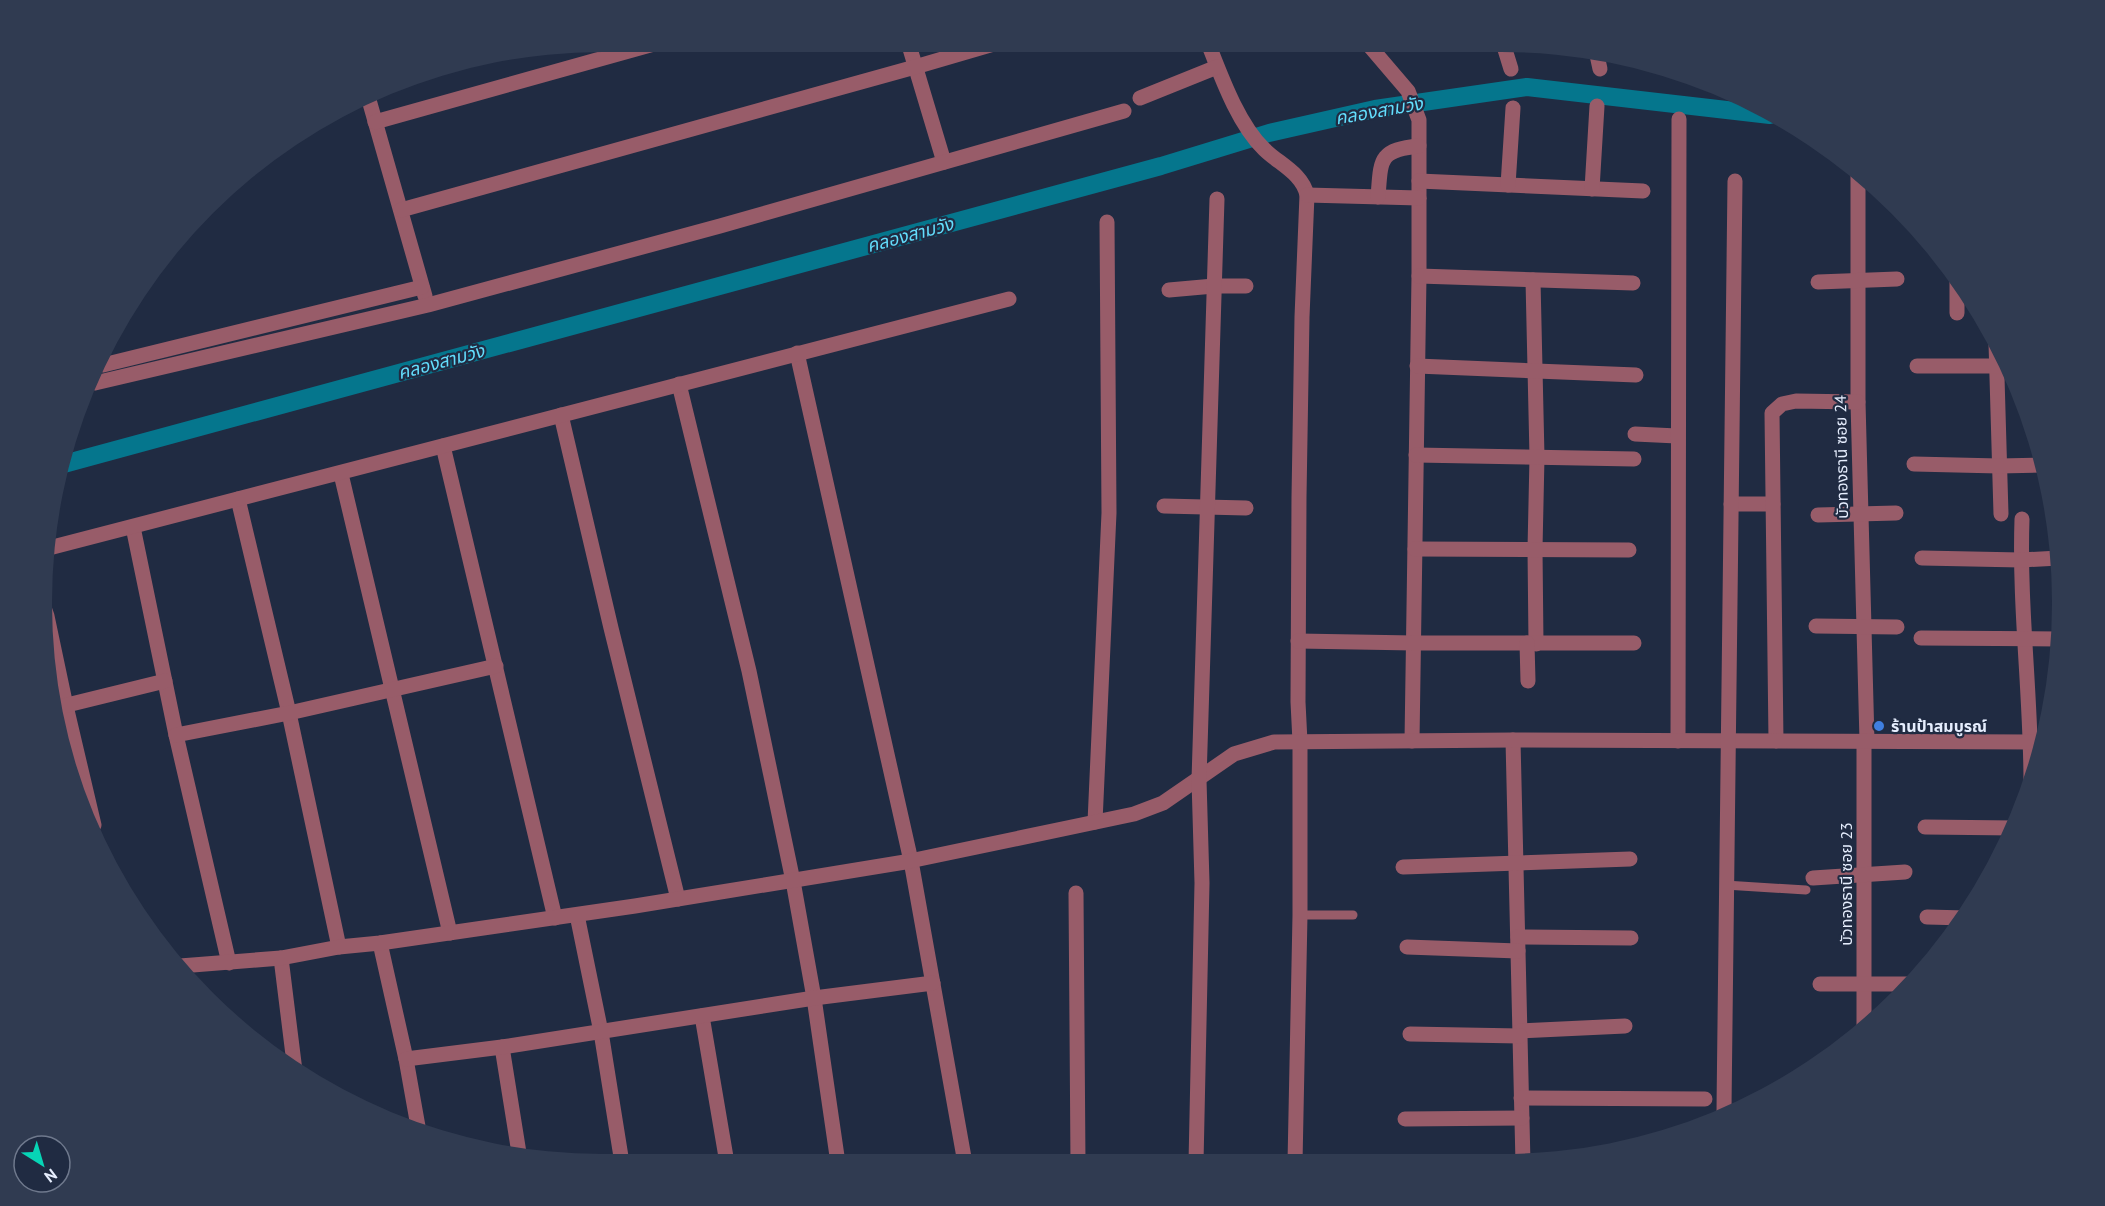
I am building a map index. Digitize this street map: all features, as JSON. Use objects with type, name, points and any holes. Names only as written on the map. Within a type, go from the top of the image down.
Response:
[{"type":"street","points":[[375,122],[625,52]]},
{"type":"street","points":[[911,52],[944,162]]},
{"type":"street","points":[[400,210],[964,52]]},
{"type":"street","points":[[1212,52],[1243,122],[1263,148],[1305,184],[1307,195],[1302,316],[1298,641],[1300,915],[1295,1154]]},
{"type":"street","points":[[1375,52],[1408,91],[1419,120],[1412,741]]},
{"type":"street","points":[[1506,52],[1511,69]]},
{"type":"street","points":[[1140,98],[1218,67]]},
{"type":"street","points":[[370,104],[428,304]]},
{"type":"street","points":[[1592,189],[1597,106]]},
{"type":"street","points":[[1508,185],[1514,108]]},
{"type":"street","points":[[99,382],[428,304],[720,226],[1124,111]]},
{"type":"street","points":[[1678,741],[1679,119]]},
{"type":"street","points":[[1378,197],[1381,162],[1390,152],[1401,147],[1419,146]]},
{"type":"street","points":[[1419,181],[1643,191]]},
{"type":"street","points":[[1724,1107],[1726,741],[1735,181]]},
{"type":"street","name":"บัวทองธานี ซอย 24","points":[[1858,183],[1858,402],[1866,741]]},
{"type":"street","points":[[1307,195],[1419,198]]},
{"type":"street","points":[[1196,1154],[1202,882],[1199,780],[1217,199]]},
{"type":"street","points":[[1095,822],[1109,513],[1107,222]]},
{"type":"street","points":[[1419,276],[1633,283]]},
{"type":"street","points":[[1818,282],[1897,279]]},
{"type":"street","points":[[1528,681],[1532,644],[1537,457],[1533,280]]},
{"type":"street","points":[[1169,290],[1246,286]]},
{"type":"street","points":[[107,364],[422,287]]},
{"type":"street","points":[[1957,293],[1957,312]]},
{"type":"street","points":[[56,546],[1009,299]]},
{"type":"street","points":[[797,353],[911,861],[963,1154]]},
{"type":"street","points":[[1417,366],[1636,375]]},
{"type":"street","points":[[1917,366],[1999,366]]},
{"type":"street","points":[[2001,514],[1999,466],[2003,374]]},
{"type":"street","points":[[679,384],[749,671],[793,881],[814,998],[837,1154]]},
{"type":"street","points":[[1776,741],[1772,413],[1782,404],[1796,401],[1858,402]]},
{"type":"street","points":[[561,415],[610,628],[678,899]]},
{"type":"street","points":[[1635,434],[1677,436]]},
{"type":"street","points":[[443,446],[555,918]]},
{"type":"street","points":[[1416,455],[1634,459]]},
{"type":"street","points":[[1914,464],[2035,465]]},
{"type":"street","points":[[341,474],[450,933]]},
{"type":"street","points":[[238,499],[289,713],[339,946]]},
{"type":"street","points":[[1731,504],[1773,504]]},
{"type":"street","points":[[1164,506],[1246,508]]},
{"type":"street","points":[[1818,515],[1896,513]]},
{"type":"street","points":[[2022,519],[2021,560],[2025,639],[2036,735]]},
{"type":"street","points":[[133,527],[176,735],[229,963]]},
{"type":"street","points":[[1415,549],[1629,550]]},
{"type":"street","points":[[1922,558],[2050,558]]},
{"type":"street","points":[[1816,626],[1897,627]]},
{"type":"street","points":[[1921,638],[2051,639]]},
{"type":"street","points":[[1298,641],[1634,644]]},
{"type":"street","points":[[176,735],[289,713],[496,666]]},
{"type":"street","points":[[62,706],[165,681]]},
{"type":"street","points":[[63,709],[81,778]]},
{"type":"street","points":[[1513,740],[1523,1153]]},
{"type":"street","points":[[189,965],[281,958],[339,946],[380,943],[577,915],[911,861],[1134,814],[1163,803],[1234,754],[1274,742],[1513,740],[2035,742]]},
{"type":"street","name":"บัวทองธานี ซอย 23","points":[[1864,1018],[1866,741]]},
{"type":"street","points":[[1925,827],[2004,828]]},
{"type":"street","points":[[1403,867],[1517,865],[1630,859]]},
{"type":"street","points":[[1810,884],[1905,872]]},
{"type":"street","points":[[1076,893],[1078,1154]]},
{"type":"street","points":[[577,915],[602,1032],[621,1154]]},
{"type":"street","points":[[1927,917],[1954,918]]},
{"type":"street","points":[[1407,947],[1631,938]]},
{"type":"street","points":[[380,943],[406,1059],[417,1121]]},
{"type":"street","points":[[281,958],[293,1058]]},
{"type":"street","points":[[406,1059],[502,1047],[814,998],[933,983]]},
{"type":"street","points":[[1820,984],[1899,984]]},
{"type":"street","points":[[702,1016],[725,1154]]},
{"type":"street","points":[[1410,1034],[1520,1033],[1625,1026]]},
{"type":"street","points":[[502,1047],[518,1147]]},
{"type":"street","points":[[1521,1098],[1705,1099]]},
{"type":"street","points":[[1405,1119],[1522,1118]]},
{"type":"lane","points":[[1725,885],[1810,884]]},
{"type":"lane","points":[[1300,915],[1353,915]]},
{"type":"waterway","name":"คลองสามวัง","points":[[71,462],[1161,166],[1269,133],[1375,109],[1527,87],[1752,113]]},
{"type":"place","name":"ร้านป้าสมบูรณ์","points":[[1879,726]]}]
